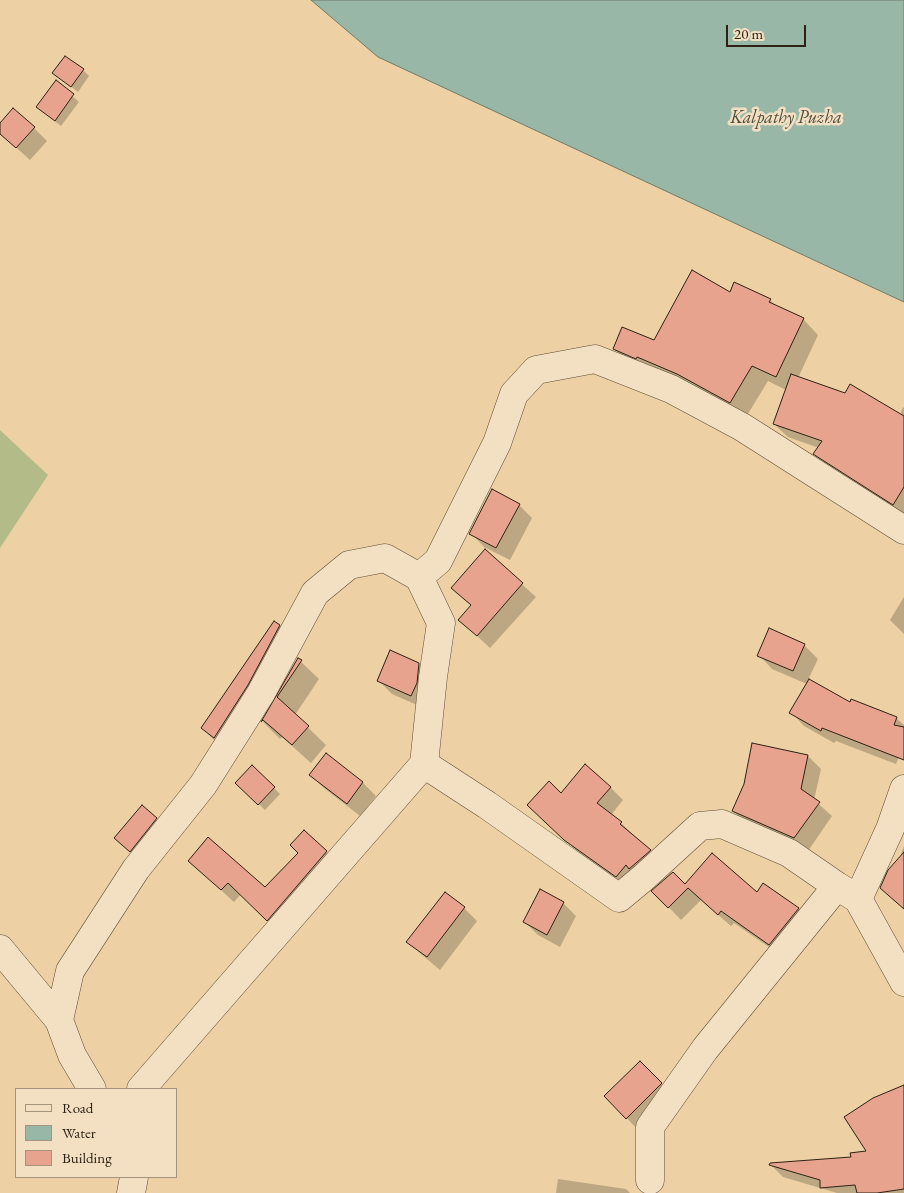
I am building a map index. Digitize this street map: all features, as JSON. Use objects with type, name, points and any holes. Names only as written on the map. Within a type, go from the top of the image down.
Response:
[{"type":"street","points":[[419,577],[438,561],[497,443],[514,394],[536,370],[595,359],[671,389],[742,427],[904,530]]},
{"type":"street","points":[[59,1020],[70,971],[136,869],[204,785],[261,693],[315,593],[349,565],[384,558],[419,577],[441,623],[424,764],[142,1088]]},
{"type":"street","points":[[424,764],[487,805],[618,898],[700,826],[722,824],[789,853],[847,892],[904,982]]},
{"type":"street","points":[[650,1180],[650,1128],[705,1049],[847,892],[890,829],[904,789]]},
{"type":"street","points":[[0,949],[59,1020],[72,1055],[91,1088]]},
{"type":"street","points":[[131,1193],[134,1178]]},
{"type":"green space","points":[[0,430],[48,475],[0,548]]},
{"type":"water","name":"Kalpathy Puzha","points":[[311,0],[904,0],[904,302],[378,57]]},
{"type":"building","points":[[65,56],[84,69],[71,87],[52,73]]},
{"type":"building","points":[[56,80],[74,94],[55,121],[36,107]]},
{"type":"building","points":[[13,108],[35,127],[16,148],[0,134],[0,123]]},
{"type":"building","points":[[692,270],[730,292],[734,282],[771,299],[769,302],[804,318],[776,377],[752,366],[730,403],[677,374],[613,349],[622,327],[654,340]]},
{"type":"building","points":[[791,374],[845,393],[850,384],[904,416],[904,487],[893,505],[813,454],[822,441],[773,424]]},
{"type":"building","points":[[492,489],[520,504],[496,548],[469,534]]},
{"type":"building","points":[[485,549],[523,583],[477,636],[458,620],[471,605],[451,588]]},
{"type":"building","points":[[274,621],[280,625],[248,685],[214,738],[201,728]]},
{"type":"building","points":[[769,628],[805,644],[793,671],[757,656]]},
{"type":"building","points":[[390,650],[419,663],[417,683],[411,696],[377,681]]},
{"type":"building","points":[[298,658],[302,660],[277,697],[309,726],[292,745],[263,720],[261,722]]},
{"type":"building","points":[[809,679],[850,702],[851,699],[897,717],[894,725],[904,727],[904,760],[822,728],[821,731],[789,713]]},
{"type":"building","points":[[752,743],[808,755],[801,789],[820,802],[794,838],[732,811],[744,784]]},
{"type":"building","points":[[326,753],[363,782],[347,804],[309,775]]},
{"type":"building","points":[[585,764],[611,787],[597,803],[622,822],[620,824],[651,850],[629,869],[626,865],[616,877],[564,840],[527,805],[549,781],[561,793]]},
{"type":"building","points":[[252,765],[275,787],[258,805],[235,783]]},
{"type":"building","points":[[142,805],[157,818],[130,852],[114,838]]},
{"type":"building","points":[[304,830],[327,851],[267,921],[228,883],[221,890],[188,861],[208,837],[265,887],[298,853],[290,845]]},
{"type":"building","points":[[904,852],[904,909],[880,888],[888,870]]},
{"type":"building","points":[[712,853],[757,892],[763,883],[799,908],[769,945],[721,911],[718,915],[688,888],[668,908],[651,891],[673,872],[685,884]]},
{"type":"building","points":[[540,889],[564,902],[547,935],[523,922]]},
{"type":"building","points":[[445,892],[465,907],[427,957],[406,942]]},
{"type":"building","points":[[640,1061],[662,1083],[626,1119],[604,1096]]},
{"type":"building","points":[[904,1085],[904,1189],[877,1193],[857,1193],[855,1185],[820,1188],[820,1180],[769,1165],[770,1163],[851,1157],[850,1153],[866,1151],[844,1117],[873,1098]]}]
